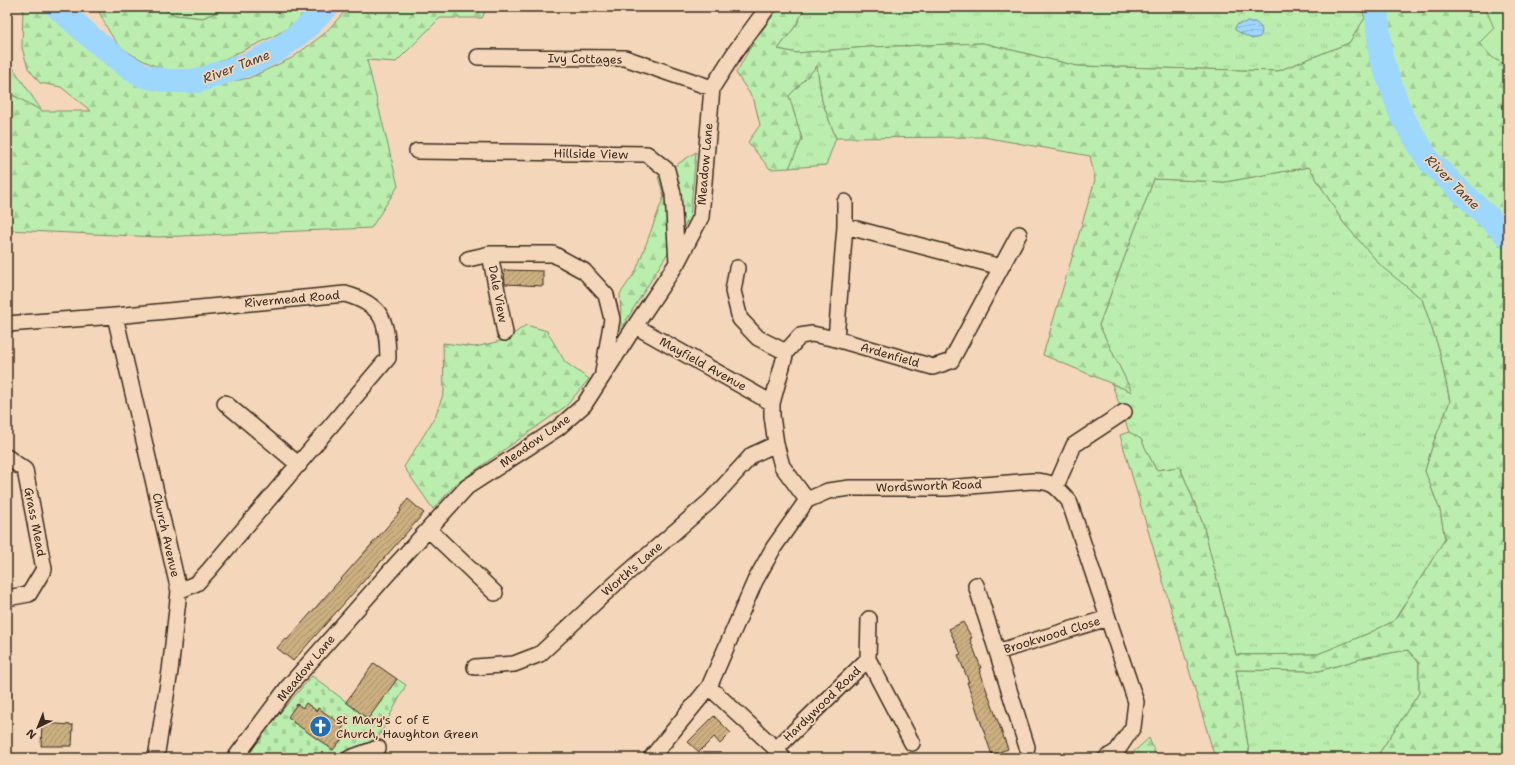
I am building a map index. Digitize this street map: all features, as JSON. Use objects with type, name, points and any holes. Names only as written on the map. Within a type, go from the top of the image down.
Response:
[{"type":"street","name":"Meadow Lane","points":[[235,758],[288,687],[467,487],[558,428],[584,405],[677,262],[701,218],[712,88],[735,52],[768,7]]},
{"type":"street","name":"Ivy Cottages","points":[[478,57],[625,58],[712,88]]},
{"type":"street","name":"Hillside View","points":[[417,151],[647,154],[667,170],[673,194],[677,262]]},
{"type":"street","points":[[836,339],[845,226],[845,202]]},
{"type":"street","points":[[845,226],[1001,267]]},
{"type":"street","name":"Ardenfield","points":[[786,352],[800,336],[812,334],[836,339],[933,367],[951,360],[1019,234]]},
{"type":"street","name":"Dale View","points":[[490,254],[505,333]]},
{"type":"street","name":"Dale View","points":[[468,259],[490,254],[553,254],[584,271],[606,295],[612,320],[603,370],[604,375]]},
{"type":"street","points":[[652,758],[709,687],[755,581],[774,547],[807,500],[782,466],[776,444],[772,416],[772,403],[786,352],[758,338],[740,319],[733,291],[737,268]]},
{"type":"street","name":"Rivermead Road","points":[[7,324],[115,316],[345,294],[364,301],[374,308],[386,325],[388,334],[388,358],[209,570],[197,583],[179,591]]},
{"type":"street","name":"Church Avenue","points":[[115,316],[179,591],[170,670],[156,758]]},
{"type":"street","name":"Mayfield Avenue","points":[[635,326],[772,403]]},
{"type":"street","points":[[225,403],[299,464]]},
{"type":"street","points":[[1106,758],[1117,751],[1133,727],[1136,702],[1069,501],[1056,486],[1074,445],[1124,412]]},
{"type":"street","name":"Worth's Lane","points":[[475,667],[514,664],[540,654],[611,587],[710,501],[752,455],[776,444]]},
{"type":"street","name":"Grass Mead","points":[[7,457],[25,470],[44,569],[29,594],[7,598]]},
{"type":"street","name":"Wordsworth Road","points":[[807,500],[828,491],[850,488],[946,488],[1032,481],[1045,481],[1056,486]]},
{"type":"street","points":[[429,530],[495,593]]},
{"type":"street","name":"Brookwood Close","points":[[976,584],[1027,747]]},
{"type":"street","name":"Brookwood Close","points":[[997,652],[1108,618]]},
{"type":"street","name":"Hardywood Road","points":[[870,620],[868,659],[912,743]]},
{"type":"street","name":"Hardywood Road","points":[[780,754],[868,659]]},
{"type":"street","points":[[709,687],[780,754]]},
{"type":"street","points":[[350,758],[378,748]]},
{"type":"green space","points":[[23,7],[49,7],[116,66],[141,84],[166,90],[200,88],[249,78],[292,58],[324,34],[349,7],[487,7],[482,18],[440,18],[396,62],[367,60],[398,186],[371,228],[158,237],[7,230],[7,92],[42,111],[91,111],[61,87],[40,83],[28,68],[22,48]]},
{"type":"green space","points":[[97,7],[159,7],[175,15],[203,18],[228,7],[314,7],[299,21],[273,37],[200,69],[177,72],[160,68],[141,60],[120,46],[107,28]]},
{"type":"green space","points":[[159,7],[228,7],[203,18],[175,15]]},
{"type":"green space","points":[[779,7],[805,7],[797,24],[778,49],[797,53],[869,47],[983,43],[1077,66],[1278,71],[1349,43],[1372,7],[1508,7],[1493,58],[1508,66],[1508,758],[1376,758],[1419,693],[1419,663],[1408,650],[1367,657],[1319,671],[1236,670],[1250,758],[1215,758],[1120,435],[1129,432],[1141,439],[1156,470],[1180,467],[1203,524],[1236,655],[1318,654],[1394,621],[1445,539],[1440,510],[1425,471],[1433,444],[1450,401],[1439,349],[1422,299],[1382,267],[1343,222],[1309,167],[1225,182],[1154,179],[1099,325],[1132,392],[1043,355],[1095,180],[1090,156],[983,137],[836,138],[822,101],[817,66],[789,96],[802,139],[789,168],[770,169],[748,142],[760,125],[754,100],[736,73],[753,43]]},
{"type":"green space","points":[[805,7],[1361,7],[1365,18],[1349,43],[1278,71],[1077,66],[983,43],[869,47],[797,53],[778,49],[797,24]]},
{"type":"green space","points":[[1485,7],[1508,7],[1508,66],[1493,58],[1479,43],[1494,28]]},
{"type":"green space","points":[[7,59],[42,111],[7,92]]},
{"type":"green space","points":[[817,66],[822,101],[836,138],[826,165],[789,168],[802,139],[789,96]]},
{"type":"green space","points":[[696,152],[690,217],[617,335],[621,316],[620,294],[636,271],[664,196],[658,177]]},
{"type":"green space","points":[[1309,167],[1343,222],[1382,266],[1422,299],[1439,349],[1450,402],[1433,444],[1425,471],[1440,510],[1445,539],[1394,621],[1318,654],[1236,655],[1203,524],[1180,467],[1156,470],[1141,440],[1129,432],[1112,384],[1131,391],[1099,325],[1154,179],[1225,182]]},
{"type":"green space","points":[[526,325],[547,331],[565,362],[589,379],[566,406],[456,484],[433,509],[404,467],[435,417],[444,392],[443,343],[475,347],[505,340]]},
{"type":"green space","points":[[1408,650],[1419,662],[1419,693],[1376,758],[1250,758],[1236,670],[1319,671],[1367,657]]},
{"type":"green space","points":[[312,676],[368,718],[397,679],[406,685],[376,742],[325,758],[245,758],[284,708]]},
{"type":"green space","points":[[1149,738],[1157,758],[1127,758]]},
{"type":"water","points":[[1255,22],[1261,27],[1262,32],[1260,37],[1252,39],[1235,30],[1235,27],[1238,24]]},
{"type":"building","points":[[504,270],[543,271],[543,286],[505,284]]},
{"type":"building","points":[[408,499],[424,513],[293,661],[277,648],[285,639],[287,640],[401,511],[400,509]]},
{"type":"building","points":[[963,622],[972,638],[970,639],[981,668],[979,668],[1008,749],[992,755],[967,682],[969,682],[958,655],[961,654],[949,629]]},
{"type":"building","points":[[374,663],[397,679],[368,719],[346,702]]},
{"type":"building","name":"St Mary's C of E Church, Haughton Green","points":[[306,703],[317,711],[318,708],[344,726],[339,733],[344,736],[333,750],[288,717],[297,704],[303,708]]},
{"type":"building","points":[[714,716],[731,733],[720,744],[714,737],[699,752],[688,742]]},
{"type":"building","points":[[42,723],[73,725],[72,746],[41,746]]},
{"type":"waterway","name":"River Tame","points":[[57,7],[125,65],[144,76],[168,81],[197,81],[251,63],[279,49],[304,30],[327,7]]},
{"type":"waterway","name":"River Tame","points":[[1376,7],[1381,58],[1402,117],[1429,161],[1508,236]]},
{"type":"place","name":"St Mary's C of E Church, Haughton Green","points":[[321,727]]}]
